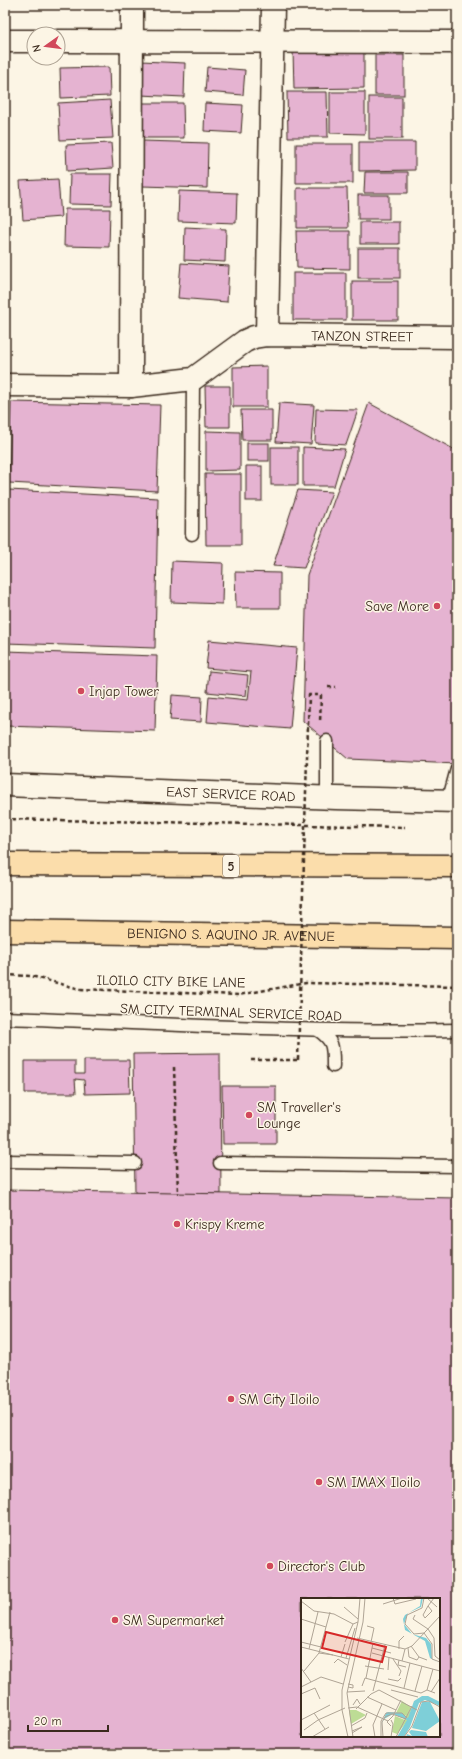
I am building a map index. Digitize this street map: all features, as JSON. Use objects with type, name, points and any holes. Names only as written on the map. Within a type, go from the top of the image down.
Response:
[{"type":"highway","name":"5","points":[[5,864],[457,866]]},
{"type":"highway","name":"BENIGNO S. AQUINO JR. AVENUE","points":[[5,931],[457,938]]},
{"type":"street","points":[[131,386],[132,5]]},
{"type":"street","points":[[267,335],[272,41],[274,5]]},
{"type":"street","points":[[5,41],[26,41]]},
{"type":"street","points":[[66,41],[457,42]]},
{"type":"street","name":"TANZON STREET","points":[[193,379],[245,341],[254,337],[267,335],[457,337]]},
{"type":"street","points":[[5,384],[131,386],[193,379]]},
{"type":"street","name":"EAST SERVICE ROAD","points":[[5,785],[452,802]]},
{"type":"lane","points":[[192,534],[193,379]]},
{"type":"lane","points":[[327,741],[327,798]]},
{"type":"lane","points":[[452,802],[457,769]]},
{"type":"lane","name":"SM CITY TERMINAL SERVICE ROAD","points":[[5,1018],[188,1027],[382,1031],[457,1030]]},
{"type":"lane","points":[[318,1030],[329,1037],[333,1049],[333,1066]]},
{"type":"lane","points":[[5,1161],[134,1163]]},
{"type":"lane","points":[[220,1163],[457,1166]]},
{"type":"path","points":[[328,686],[336,687]]},
{"type":"path","points":[[252,1060],[298,1060],[309,695],[321,695],[320,726]]},
{"type":"path","points":[[5,819],[408,827]]},
{"type":"path","name":"ILOILO CITY BIKE LANE","points":[[5,975],[31,976],[80,989],[238,995],[306,983],[457,986]]},
{"type":"path","points":[[174,1067],[178,1194]]},
{"type":"building","points":[[293,51],[364,51],[364,88],[294,89]]},
{"type":"building","points":[[375,55],[404,55],[404,95],[375,95]]},
{"type":"building","points":[[141,61],[185,63],[184,97],[140,95]]},
{"type":"building","points":[[109,67],[110,96],[61,98],[60,68]]},
{"type":"building","points":[[207,67],[245,70],[243,95],[205,92]]},
{"type":"building","points":[[287,92],[327,92],[328,137],[288,137]]},
{"type":"building","points":[[330,92],[365,92],[365,134],[330,133]]},
{"type":"building","points":[[369,97],[402,97],[402,139],[369,139]]},
{"type":"building","points":[[110,100],[113,138],[60,140],[58,103]]},
{"type":"building","points":[[142,103],[183,103],[184,138],[143,138]]},
{"type":"building","points":[[205,103],[243,105],[241,133],[204,131]]},
{"type":"building","points":[[143,141],[208,143],[207,188],[142,186]]},
{"type":"building","points":[[359,142],[415,142],[415,170],[359,171]]},
{"type":"building","points":[[111,143],[113,168],[67,171],[66,145]]},
{"type":"building","points":[[296,144],[353,144],[353,183],[296,183]]},
{"type":"building","points":[[365,172],[408,172],[408,193],[364,193]]},
{"type":"building","points":[[70,174],[112,174],[111,205],[69,204]]},
{"type":"building","points":[[58,179],[61,217],[23,220],[20,181]]},
{"type":"building","points":[[297,188],[347,188],[348,228],[297,228]]},
{"type":"building","points":[[179,191],[237,193],[236,223],[178,221]]},
{"type":"building","points":[[358,195],[389,195],[389,219],[358,219]]},
{"type":"building","points":[[65,209],[110,209],[109,247],[64,246]]},
{"type":"building","points":[[360,222],[399,222],[399,244],[360,244]]},
{"type":"building","points":[[185,227],[226,229],[225,262],[184,260]]},
{"type":"building","points":[[296,231],[350,231],[350,269],[297,268]]},
{"type":"building","points":[[358,248],[400,248],[400,278],[358,278]]},
{"type":"building","points":[[181,263],[229,266],[227,302],[178,298]]},
{"type":"building","points":[[293,273],[346,273],[346,320],[293,320]]},
{"type":"building","points":[[352,281],[398,281],[398,320],[352,320]]},
{"type":"building","points":[[267,366],[267,407],[233,407],[233,367]]},
{"type":"building","points":[[205,386],[230,386],[230,427],[206,427]]},
{"type":"building","points":[[11,402],[160,405],[157,491],[9,483]]},
{"type":"building","points":[[279,403],[314,405],[311,444],[276,442]]},
{"type":"building","points":[[369,403],[457,451],[457,764],[348,759],[303,721],[307,575]]},
{"type":"building","points":[[316,409],[358,410],[346,445],[315,443]]},
{"type":"building","points":[[241,410],[272,410],[272,440],[242,440]]},
{"type":"building","points":[[206,431],[240,432],[240,470],[206,471]]},
{"type":"building","points":[[247,443],[269,443],[269,461],[247,461]]},
{"type":"building","points":[[271,447],[298,447],[298,485],[271,485]]},
{"type":"building","points":[[303,447],[345,449],[334,486],[303,486]]},
{"type":"building","points":[[246,466],[262,466],[262,501],[246,501]]},
{"type":"building","points":[[205,474],[241,474],[241,545],[206,545]]},
{"type":"building","points":[[9,490],[158,498],[155,648],[5,643],[5,588]]},
{"type":"building","points":[[298,490],[332,492],[304,568],[273,566]]},
{"type":"building","points":[[172,561],[223,563],[222,604],[171,602]]},
{"type":"building","points":[[235,572],[280,573],[280,608],[236,608]]},
{"type":"building","points":[[209,640],[297,648],[290,729],[207,722],[209,696],[248,700],[251,672],[206,668]]},
{"type":"building","name":"Injap Tower","points":[[5,651],[157,656],[155,731],[5,726]]},
{"type":"building","points":[[209,671],[248,675],[246,696],[207,692]]},
{"type":"building","points":[[172,695],[202,697],[201,722],[170,720]]},
{"type":"building","points":[[220,1053],[221,1194],[135,1193],[133,1054]]},
{"type":"building","points":[[84,1060],[129,1060],[130,1093],[85,1094],[84,1080],[75,1079],[76,1093],[25,1093],[25,1061],[75,1061],[75,1074],[84,1074]]},
{"type":"building","name":"SM Traveller's Lounge","points":[[222,1086],[276,1086],[276,1144],[223,1144]]},
{"type":"building","name":"SM City Iloilo","points":[[5,1190],[457,1198],[457,1754],[5,1754]]},
{"type":"place","name":"Save More","points":[[437,606]]},
{"type":"place","name":"Injap Tower","points":[[81,691]]},
{"type":"place","name":"SM Traveller's Lounge","points":[[249,1115]]},
{"type":"place","name":"Krispy Kreme","points":[[177,1224]]},
{"type":"place","name":"SM City Iloilo","points":[[231,1399]]},
{"type":"place","name":"SM IMAX Iloilo","points":[[319,1482]]},
{"type":"place","name":"Director's Club","points":[[270,1566]]},
{"type":"place","name":"SM Supermarket","points":[[115,1620]]}]
